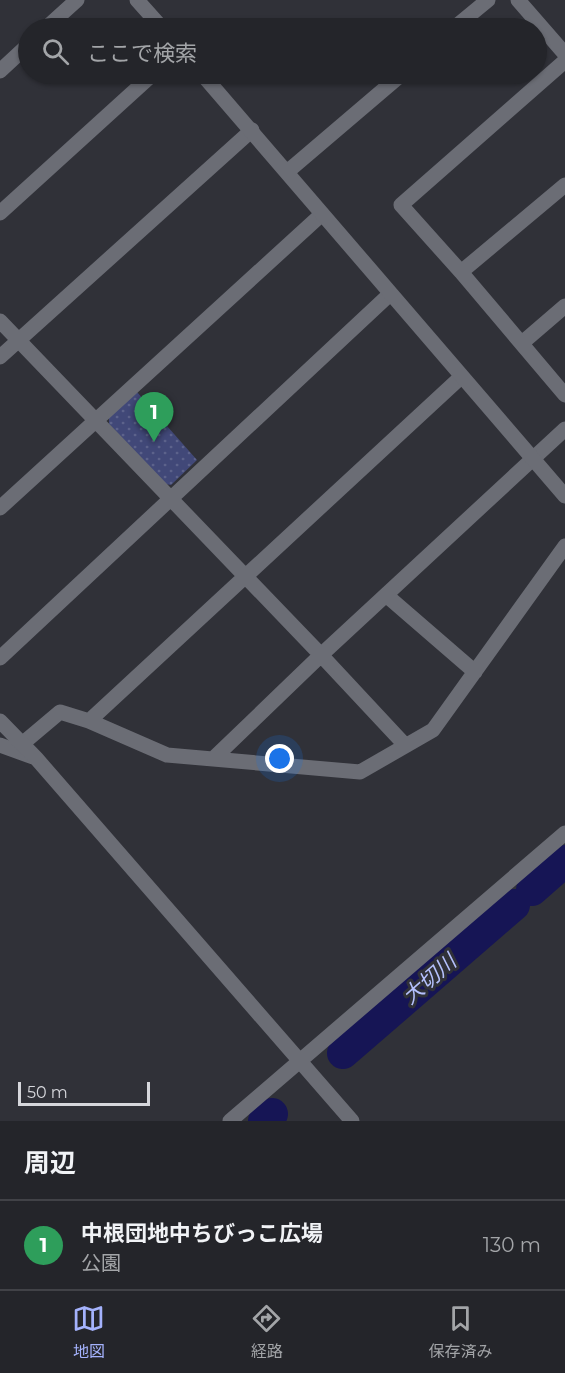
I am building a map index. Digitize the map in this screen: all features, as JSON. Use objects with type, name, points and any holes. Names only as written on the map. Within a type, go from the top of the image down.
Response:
[{"type":"street","points":[[57,18],[77,0]]},
{"type":"street","points":[[136,0],[153,18]]},
{"type":"street","points":[[466,18],[488,0]]},
{"type":"street","points":[[518,0],[534,18]]},
{"type":"street","points":[[547,33],[565,54]]},
{"type":"street","points":[[0,71],[18,54]]},
{"type":"street","points":[[547,78],[565,62]]},
{"type":"street","points":[[0,213],[142,84]]},
{"type":"street","points":[[211,84],[565,496]]},
{"type":"street","points":[[287,172],[390,84]]},
{"type":"street","points":[[540,84],[401,205],[565,395]]},
{"type":"street","points":[[0,357],[252,130]]},
{"type":"street","points":[[461,272],[565,185]]},
{"type":"street","points":[[0,507],[322,214]]},
{"type":"street","points":[[0,658],[390,294]]},
{"type":"street","points":[[522,343],[565,306]]},
{"type":"street","points":[[0,321],[405,745]]},
{"type":"street","points":[[89,721],[461,377]]},
{"type":"street","points":[[214,758],[321,655],[565,429]]},
{"type":"street","points":[[22,744],[60,712],[89,721],[167,755],[360,772],[433,730],[565,546]]},
{"type":"street","points":[[386,595],[475,672]]},
{"type":"street","points":[[0,721],[36,758],[352,1121]]},
{"type":"street","points":[[0,745],[36,758]]},
{"type":"street","points":[[230,1121],[565,833]]},
{"type":"shaded area","points":[[137,392],[197,460],[171,485],[165,484],[109,424],[109,417]]},
{"type":"waterway","name":"大切川","points":[[532,890],[565,861]]},
{"type":"waterway","name":"大切川","points":[[343,1053],[514,905]]},
{"type":"waterway","name":"大切川","points":[[264,1121],[272,1114]]},
{"type":"place","name":"中根団地中ちびっこ広場","points":[[154,442]]}]
